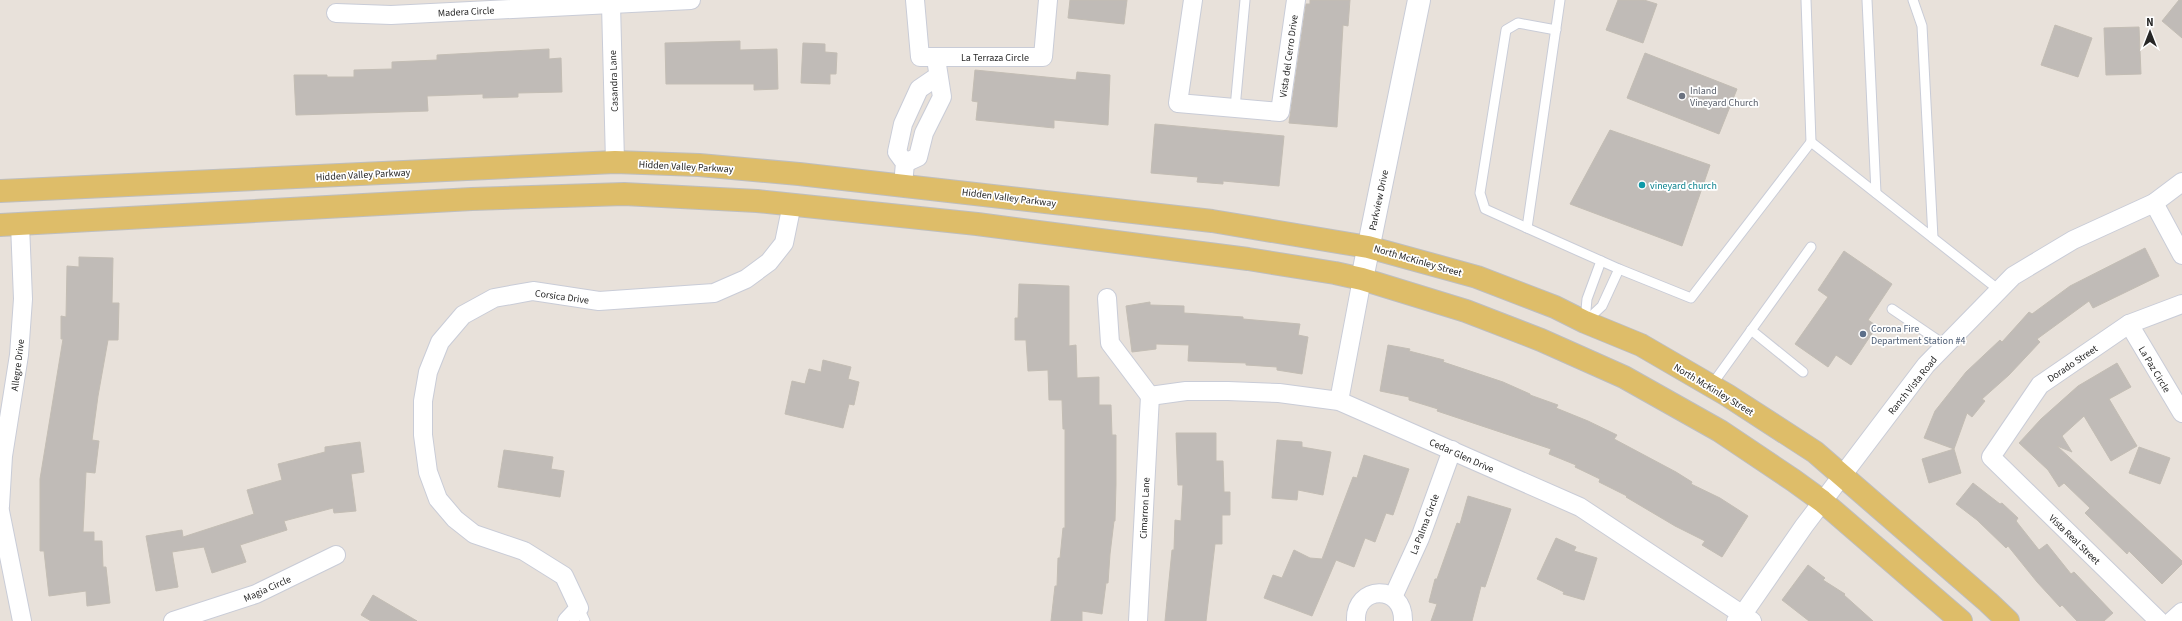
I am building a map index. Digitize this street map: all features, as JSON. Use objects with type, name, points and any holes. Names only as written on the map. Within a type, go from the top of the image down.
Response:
[{"type":"main road","name":"Hidden Valley Parkway","points":[[0,191],[615,162],[707,166],[903,185],[1212,220],[1368,247]]},
{"type":"main road","points":[[472,199],[494,184],[590,180],[604,174],[615,162],[625,175],[640,180],[731,185],[757,201]]},
{"type":"main road","points":[[903,185],[902,192],[905,198],[915,204],[947,208],[977,224]]},
{"type":"main road","points":[[10,225],[472,199],[624,194],[757,201],[977,224],[1248,259],[1362,279],[1466,311],[1541,340],[1624,377],[1720,431],[1822,501],[1960,621]]},
{"type":"main road","name":"North McKinley Street","points":[[1368,247],[1477,277],[1555,307],[1585,322],[1641,345],[1712,386],[1815,452],[2008,621]]},
{"type":"street","name":"Madera Circle","points":[[336,13],[391,15],[610,2],[691,0]]},
{"type":"street","name":"La Terraza Circle","points":[[915,0],[920,57],[1042,57],[1048,0]]},
{"type":"street","points":[[1193,0],[1178,103],[1235,108]]},
{"type":"street","name":"Vista del Cerro Drive","points":[[1235,108],[1280,112],[1296,0]]},
{"type":"street","name":"Parkview Drive","points":[[1339,401],[1368,247],[1419,0]]},
{"type":"street","name":"Casandra Lane","points":[[610,2],[615,162]]},
{"type":"street","points":[[905,163],[918,157],[924,133],[942,97],[938,76],[937,57]]},
{"type":"street","points":[[903,185],[905,163],[897,152],[903,124],[919,90],[938,76]]},
{"type":"street","points":[[912,104],[934,111]]},
{"type":"street","name":"Ranch Vista Road","points":[[1743,619],[1822,501],[1926,365],[2013,276],[2073,240],[2154,203],[2182,182]]},
{"type":"street","points":[[2154,203],[2182,254]]},
{"type":"street","name":"Corsica Drive","points":[[582,614],[564,576],[524,551],[474,534],[455,519],[438,498],[428,472],[423,435],[423,401],[428,372],[440,342],[463,315],[494,298],[534,291],[599,301],[714,293],[746,279],[769,262],[784,243],[792,204]]},
{"type":"street","name":"Allegre Drive","points":[[0,506],[3,456],[19,355],[23,299],[10,225]]},
{"type":"street","points":[[1107,298],[1110,343],[1150,396]]},
{"type":"street","name":"Dorado Street","points":[[1991,457],[2040,385],[2129,324],[2182,304]]},
{"type":"street","name":"La Paz Circle","points":[[2129,324],[2182,413]]},
{"type":"street","name":"Cedar Glen Drive","points":[[1150,396],[1186,391],[1228,391],[1279,393],[1339,401],[1580,507],[1743,619]]},
{"type":"street","name":"Cimarron Lane","points":[[1138,621],[1150,396]]},
{"type":"street","name":"La Palma Circle","points":[[1393,597],[1420,538],[1452,450]]},
{"type":"street","name":"Vista Real Street","points":[[1991,457],[2159,621]]},
{"type":"street","points":[[0,511],[22,621]]},
{"type":"street","name":"Magia Circle","points":[[173,621],[256,594],[336,555]]},
{"type":"street","points":[[1356,621],[1356,611],[1360,603],[1367,596],[1375,593],[1385,593],[1393,597],[1401,608],[1403,621]]},
{"type":"street","points":[[2172,621],[2182,612]]},
{"type":"street","points":[[567,621],[582,614]]},
{"type":"lane","points":[[1235,108],[1245,0]]},
{"type":"lane","points":[[1527,228],[1560,0]]},
{"type":"lane","points":[[1556,30],[1518,23],[1506,30],[1480,193],[1485,208],[1619,269],[1691,298],[1812,142],[1806,0]]},
{"type":"lane","points":[[1867,0],[1876,193]]},
{"type":"lane","points":[[1913,0],[1922,26],[1932,238]]},
{"type":"lane","points":[[1812,142],[1999,290]]},
{"type":"lane","points":[[1712,386],[1812,247]]},
{"type":"lane","points":[[1585,322],[1586,299],[1601,261]]},
{"type":"lane","points":[[1585,322],[1602,306],[1619,269]]},
{"type":"lane","points":[[1892,309],[1946,345]]},
{"type":"lane","points":[[1751,330],[1803,372]]},
{"type":"building","points":[[1070,0],[1127,0],[1124,24],[1068,18]]},
{"type":"building","points":[[1310,0],[1350,0],[1348,26],[1343,25],[1337,127],[1289,123],[1306,4],[1310,4]]},
{"type":"building","points":[[1618,0],[1644,0],[1657,4],[1643,43],[1606,30]]},
{"type":"building","points":[[2179,0],[2182,0],[2182,38],[2162,21]]},
{"type":"building","points":[[2055,25],[2092,38],[2078,77],[2041,65]]},
{"type":"building","points":[[2139,27],[2141,74],[2106,75],[2104,28]]},
{"type":"building","points":[[740,41],[740,50],[777,49],[778,89],[754,90],[754,84],[666,84],[665,43]]},
{"type":"building","points":[[803,43],[825,44],[825,52],[837,53],[836,74],[830,74],[830,84],[801,83]]},
{"type":"building","points":[[549,49],[549,59],[561,58],[562,92],[518,93],[518,97],[483,98],[483,94],[427,96],[428,111],[296,115],[294,75],[354,77],[354,70],[392,69],[392,62],[437,60],[437,55]]},
{"type":"building","name":"Inland Vineyard Church","points":[[1645,53],[1737,89],[1719,134],[1627,98]]},
{"type":"building","points":[[975,70],[1076,80],[1077,72],[1110,75],[1108,125],[1054,120],[1054,128],[976,120],[978,102],[972,101]]},
{"type":"building","points":[[1155,124],[1284,136],[1279,186],[1223,181],[1223,184],[1197,182],[1198,177],[1151,173]]},
{"type":"building","name":"vineyard church","points":[[1610,130],[1710,165],[1682,246],[1570,204]]},
{"type":"building","points":[[2145,248],[2159,276],[2093,308],[2089,301],[2037,339],[2040,342],[2009,375],[1982,399],[1985,401],[1972,417],[1967,413],[1954,449],[1924,438],[1935,411],[1966,372],[2000,340],[2002,342],[2029,312],[2032,314],[2070,286]]},
{"type":"building","points":[[1844,251],[1892,284],[1868,320],[1877,326],[1851,365],[1836,355],[1828,367],[1795,344],[1828,297],[1818,290]]},
{"type":"building","points":[[79,257],[113,258],[112,303],[119,303],[118,340],[108,340],[98,396],[92,440],[99,441],[95,473],[86,472],[83,532],[94,532],[94,541],[102,541],[103,567],[106,567],[110,603],[87,606],[86,591],[49,596],[44,551],[40,551],[40,479],[63,339],[61,339],[61,316],[66,317],[67,266],[79,267]]},
{"type":"building","points":[[1019,284],[1069,286],[1069,346],[1076,345],[1077,378],[1099,377],[1099,405],[1111,405],[1112,435],[1116,435],[1116,484],[1115,521],[1110,554],[1108,583],[1106,583],[1102,614],[1082,611],[1082,621],[1051,621],[1055,586],[1057,586],[1058,558],[1060,558],[1063,528],[1065,528],[1065,429],[1063,429],[1062,400],[1049,400],[1048,370],[1028,371],[1026,340],[1015,340],[1015,318],[1018,318]]},
{"type":"building","points":[[1150,302],[1150,305],[1184,306],[1184,313],[1243,317],[1243,319],[1300,324],[1298,335],[1308,337],[1302,374],[1277,370],[1277,367],[1246,365],[1246,363],[1188,361],[1189,345],[1156,344],[1156,349],[1132,352],[1126,306]]},
{"type":"building","points":[[1388,345],[1410,349],[1409,351],[1444,360],[1443,362],[1503,382],[1530,395],[1558,405],[1556,408],[1617,435],[1614,439],[1676,472],[1692,482],[1691,484],[1720,498],[1748,516],[1722,557],[1702,545],[1705,541],[1675,526],[1626,497],[1627,496],[1599,482],[1600,479],[1575,467],[1576,465],[1549,454],[1551,449],[1437,411],[1438,409],[1409,400],[1409,397],[1380,391]]},
{"type":"building","points":[[823,360],[851,367],[848,379],[859,382],[854,405],[849,404],[843,428],[785,414],[792,381],[805,384],[809,369],[821,372]]},
{"type":"building","points":[[2117,363],[2131,387],[2109,399],[2137,446],[2111,461],[2084,416],[2062,436],[2072,452],[2057,446],[2182,561],[2182,564],[2162,584],[2129,551],[2127,554],[2085,513],[2090,508],[2064,483],[2059,487],[2048,470],[2019,443],[2041,419],[2078,386]]},
{"type":"building","points":[[1176,433],[1216,433],[1216,461],[1223,461],[1224,492],[1230,492],[1230,515],[1222,515],[1222,544],[1215,544],[1206,621],[1165,621],[1172,550],[1174,550],[1175,520],[1181,521],[1183,485],[1178,485]]},
{"type":"building","points":[[1277,440],[1302,442],[1302,447],[1331,452],[1323,495],[1298,490],[1297,500],[1272,498]]},
{"type":"building","points":[[360,442],[364,472],[351,474],[356,511],[334,513],[333,508],[284,521],[287,530],[240,545],[246,562],[212,573],[204,547],[172,552],[178,587],[156,591],[146,536],[182,530],[183,537],[254,514],[247,490],[282,480],[278,464],[325,452],[325,447]]},
{"type":"building","points":[[2139,447],[2170,458],[2160,484],[2129,473]]},
{"type":"building","points":[[1954,449],[1961,473],[1929,483],[1922,459]]},
{"type":"building","points":[[504,450],[553,457],[551,469],[564,471],[560,497],[498,487]]},
{"type":"building","points":[[1364,455],[1409,469],[1393,515],[1386,513],[1375,542],[1365,538],[1354,567],[1336,560],[1312,616],[1264,598],[1273,575],[1282,578],[1294,550],[1310,558],[1322,559],[1353,477],[1357,478]]},
{"type":"building","points":[[1973,483],[2000,504],[2002,503],[2018,518],[2016,521],[2039,550],[2047,544],[2071,574],[2074,572],[2113,613],[2104,621],[2077,621],[2062,605],[2060,607],[2037,582],[2008,546],[2006,548],[1977,520],[1956,504]]},
{"type":"building","points":[[1468,496],[1511,509],[1485,587],[1481,586],[1472,621],[1431,621],[1437,604],[1429,602],[1435,579],[1437,579],[1457,523],[1460,524]]},
{"type":"building","points":[[1556,538],[1576,547],[1574,551],[1597,558],[1584,600],[1563,594],[1564,592],[1537,579]]},
{"type":"building","points":[[1808,565],[1825,578],[1823,580],[1845,594],[1844,595],[1873,621],[1809,621],[1782,600]]},
{"type":"building","points":[[373,595],[417,621],[371,621],[361,615]]},
{"type":"place","name":"Inland Vineyard Church","points":[[1682,96]]},
{"type":"place","name":"vineyard church","points":[[1642,185]]},
{"type":"place","name":"Corona Fire Department Station #4","points":[[1863,334]]}]
